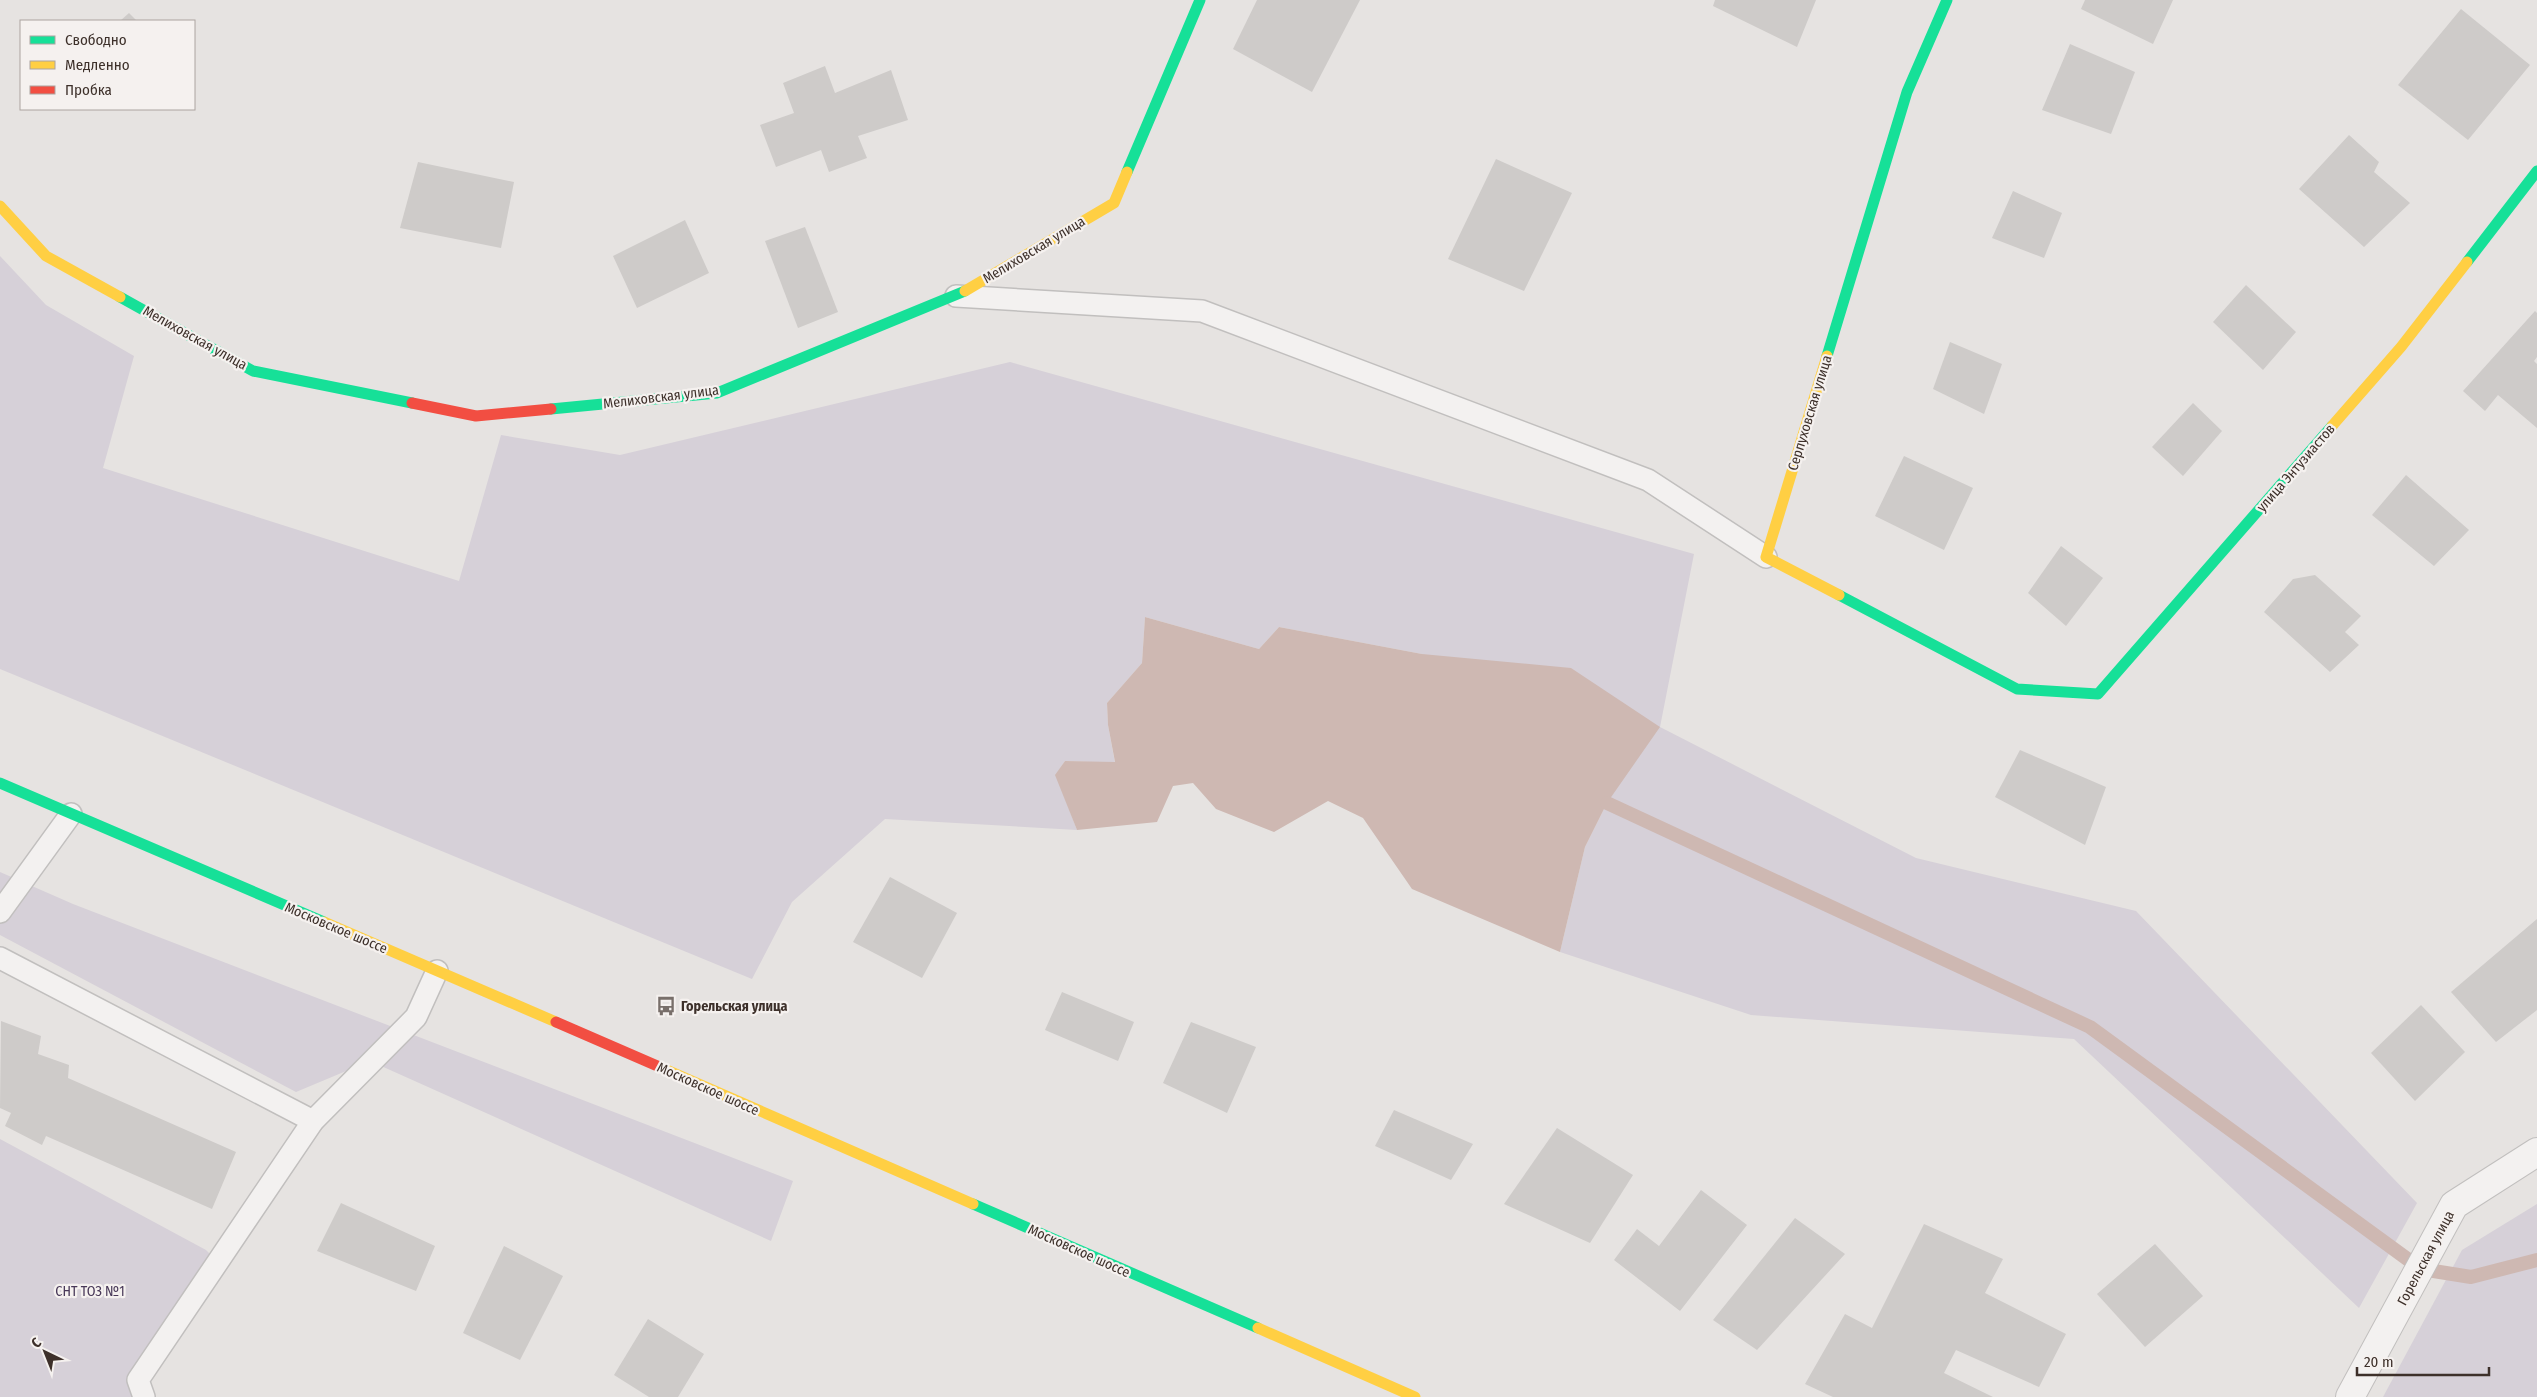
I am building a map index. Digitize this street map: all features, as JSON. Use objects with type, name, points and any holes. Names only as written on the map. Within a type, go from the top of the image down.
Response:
[{"type":"street","name":"Мелиховская улица","points":[[0,206],[46,256],[253,371],[476,416],[717,393],[956,296],[1114,202],[1200,0]]},
{"type":"street","name":"Серпуховская улица","points":[[1766,557],[1907,92],[1947,0]]},
{"type":"street","name":"улица Энтузиастов","points":[[1766,557],[2017,689],[2098,694],[2401,347],[2537,171]]},
{"type":"street","name":"Московское шоссе","points":[[0,783],[1415,1397]]},
{"type":"street","name":"Горельская улица","points":[[2350,1397],[2454,1205],[2537,1152]]},
{"type":"lane","points":[[956,296],[1202,311],[1648,480],[1766,557]]},
{"type":"lane","points":[[0,912],[71,814]]},
{"type":"lane","points":[[0,958],[313,1121]]},
{"type":"lane","points":[[144,1397],[138,1380],[313,1121],[416,1017],[437,971]]},
{"type":"green space","points":[[0,256],[46,305],[134,356],[103,468],[459,581],[501,435],[620,455],[1010,362],[1694,554],[1660,727],[1916,858],[2136,911],[2417,1203],[2359,1308],[2074,1039],[1751,1015],[1560,952],[1585,847],[1607,803],[1422,654],[1279,627],[1259,649],[1145,617],[1142,663],[1107,703],[1108,725],[1115,763],[1065,761],[1056,775],[1077,830],[885,819],[792,902],[752,979],[0,669]]},
{"type":"green space","points":[[0,872],[73,904],[793,1181],[771,1241],[370,1061],[296,1092],[0,935]]},
{"type":"green space","name":"СНТ ТОЗ №1","points":[[0,1139],[206,1250],[219,1263],[139,1380],[144,1397],[0,1397]]},
{"type":"green space","points":[[2537,1204],[2537,1397],[2383,1397],[2462,1250]]},
{"type":"shaded area","points":[[1145,617],[1259,649],[1279,627],[1422,654],[1571,668],[1660,727],[1607,803],[1585,847],[1560,952],[1412,889],[1363,818],[1328,801],[1274,832],[1216,809],[1193,783],[1173,786],[1157,822],[1077,830],[1055,775],[1065,761],[1115,762],[1108,725],[1107,703],[1142,663]]},
{"type":"building","points":[[1257,0],[1360,0],[1312,92],[1233,49]]},
{"type":"building","points":[[1715,0],[1816,0],[1797,47],[1713,6]]},
{"type":"building","points":[[2085,0],[2173,0],[2153,44],[2081,9]]},
{"type":"building","points":[[2461,9],[2530,65],[2468,140],[2398,85]]},
{"type":"building","points":[[129,13],[136,20],[121,20]]},
{"type":"building","points":[[2070,44],[2135,72],[2111,134],[2042,110]]},
{"type":"building","points":[[825,66],[835,93],[891,70],[908,120],[858,136],[867,158],[829,172],[821,150],[776,167],[760,125],[794,113],[783,83]]},
{"type":"building","points":[[2349,135],[2379,162],[2374,172],[2410,203],[2364,247],[2299,189]]},
{"type":"building","points":[[1496,159],[1572,193],[1524,291],[1448,259]]},
{"type":"building","points":[[418,162],[514,182],[501,248],[400,228]]},
{"type":"building","points":[[2013,191],[2062,213],[2044,258],[1992,238]]},
{"type":"building","points":[[685,220],[709,273],[637,308],[613,256]]},
{"type":"building","points":[[805,227],[838,312],[798,328],[765,241]]},
{"type":"building","points":[[2246,285],[2296,332],[2263,370],[2213,322]]},
{"type":"building","points":[[2535,311],[2537,313],[2537,357],[2534,361],[2537,364],[2537,428],[2498,395],[2485,411],[2463,391]]},
{"type":"building","points":[[1950,342],[2002,364],[1984,414],[1933,389]]},
{"type":"building","points":[[2193,403],[2222,431],[2183,476],[2152,447]]},
{"type":"building","points":[[1904,456],[1973,488],[1944,550],[1875,516]]},
{"type":"building","points":[[2406,475],[2469,530],[2434,566],[2372,515]]},
{"type":"building","points":[[2061,546],[2103,578],[2066,626],[2028,593]]},
{"type":"building","points":[[2315,575],[2361,616],[2345,632],[2359,645],[2330,672],[2264,612],[2293,579]]},
{"type":"building","points":[[2020,750],[2106,787],[2085,845],[1995,797]]},
{"type":"building","points":[[890,877],[957,913],[922,978],[853,942]]},
{"type":"building","points":[[2537,919],[2537,1010],[2496,1042],[2451,992]]},
{"type":"building","points":[[1062,992],[1134,1022],[1118,1061],[1045,1030]]},
{"type":"building","points":[[2421,1005],[2465,1052],[2415,1101],[2371,1053]]},
{"type":"building","points":[[1,1021],[41,1036],[38,1054],[69,1065],[68,1078],[236,1152],[212,1209],[46,1136],[42,1145],[5,1126],[11,1113],[0,1108]]},
{"type":"building","points":[[1191,1022],[1256,1047],[1227,1113],[1163,1083]]},
{"type":"building","points":[[1394,1110],[1473,1144],[1451,1180],[1375,1146]]},
{"type":"building","points":[[1557,1128],[1633,1175],[1590,1243],[1504,1204]]},
{"type":"building","points":[[1701,1190],[1747,1225],[1680,1311],[1614,1260],[1637,1229],[1659,1246]]},
{"type":"building","points":[[341,1203],[435,1246],[416,1291],[317,1251]]},
{"type":"building","points":[[1795,1218],[1845,1254],[1757,1350],[1713,1320]]},
{"type":"building","points":[[1924,1224],[2003,1259],[1985,1293],[2066,1334],[2039,1387],[1956,1350],[1944,1373],[1993,1397],[1833,1397],[1805,1384],[1845,1314],[1872,1328]]},
{"type":"building","points":[[2155,1244],[2203,1296],[2145,1347],[2097,1294]]},
{"type":"building","points":[[504,1246],[563,1276],[520,1360],[463,1333]]},
{"type":"building","points":[[648,1319],[704,1354],[678,1397],[649,1397],[614,1375]]},
{"type":"waterway","points":[[1607,803],[2090,1027],[2421,1269],[2471,1277],[2537,1260]]},
{"type":"traffic: fast","points":[[1127,172],[1200,0]]},
{"type":"traffic: fast","points":[[1827,356],[1907,92],[1947,0]]},
{"type":"traffic: fast","points":[[2467,262],[2537,171]]},
{"type":"traffic: fast","points":[[551,409],[717,393],[965,291]]},
{"type":"traffic: fast","points":[[120,297],[253,371],[412,403]]},
{"type":"traffic: fast","points":[[1839,595],[2017,689],[2098,694],[2332,426]]},
{"type":"traffic: fast","points":[[0,783],[324,922]]},
{"type":"traffic: fast","points":[[973,1204],[1258,1328]]},
{"type":"traffic: slow","points":[[965,291],[1114,203],[1127,172]]},
{"type":"traffic: slow","points":[[0,206],[46,256],[120,297]]},
{"type":"traffic: slow","points":[[2332,426],[2401,347],[2467,262]]},
{"type":"traffic: slow","points":[[1827,356],[1766,557],[1839,595]]},
{"type":"traffic: slow","points":[[324,922],[556,1022]]},
{"type":"traffic: slow","points":[[662,1068],[973,1204]]},
{"type":"traffic: slow","points":[[1258,1328],[1415,1397]]},
{"type":"traffic: jam","points":[[412,403],[476,416],[551,409]]},
{"type":"traffic: jam","points":[[556,1022],[662,1068]]},
{"type":"place","name":"Горельская улица","points":[[666,1006]]}]
